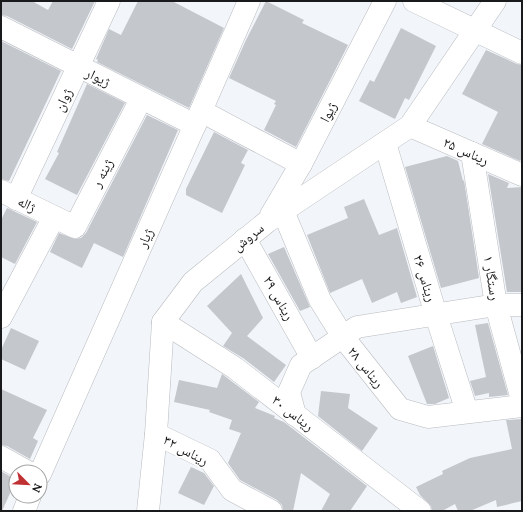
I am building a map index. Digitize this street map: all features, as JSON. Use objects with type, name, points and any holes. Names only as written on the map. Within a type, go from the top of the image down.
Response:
[{"type":"street","name":"ژوان","points":[[8,195],[78,67],[109,1]]},
{"type":"street","name":"ژیار","points":[[44,464],[249,1]]},
{"type":"street","name":"ژیوا","points":[[275,216],[385,1]]},
{"type":"street","points":[[414,1],[522,53]]},
{"type":"street","name":"سروش","points":[[163,322],[193,282],[246,239],[275,216],[410,126],[495,1]]},
{"type":"street","name":"ژیوار","points":[[1,28],[141,99],[198,118],[301,164]]},
{"type":"street","name":"ژینه ر","points":[[54,217],[75,227],[141,99]]},
{"type":"street","name":"ریناس ۲۵","points":[[410,126],[522,175]]},
{"type":"street","name":"ریناس ۲۶","points":[[385,143],[436,315],[467,412]]},
{"type":"street","name":"رستگار ۱","points":[[472,153],[496,305],[522,400]]},
{"type":"street","name":"ژاله","points":[[8,195],[54,217]]},
{"type":"street","name":"ریناس ۲۸","points":[[275,216],[320,300],[343,338],[400,409],[428,416],[522,406]]},
{"type":"street","points":[[1,318],[54,217]]},
{"type":"street","name":"ریناس ۲۹","points":[[246,239],[312,358]]},
{"type":"street","points":[[295,415],[289,392],[301,365],[343,338],[357,327],[496,305],[522,305]]},
{"type":"street","points":[[148,511],[156,434],[163,322]]},
{"type":"street","name":"ریناس ۳۰","points":[[163,322],[235,368],[420,511]]},
{"type":"street","name":"ریناس ۳۲","points":[[156,434],[210,460],[232,490],[271,511]]},
{"type":"street","points":[[1,457],[14,464]]},
{"type":"building","points":[[1,1],[32,1],[48,10],[53,1],[95,1],[72,49],[7,16],[1,15]]},
{"type":"building","points":[[138,1],[172,1],[224,28],[189,108],[97,62],[98,60],[96,59],[109,29],[121,35]]},
{"type":"building","points":[[266,1],[304,20],[302,23],[348,45],[296,147],[264,130],[276,105],[274,104],[276,101],[229,78]]},
{"type":"building","points":[[401,28],[436,46],[409,100],[405,98],[395,119],[359,101],[370,80],[374,82]]},
{"type":"building","points":[[1,41],[61,71],[9,181],[1,179]]},
{"type":"building","points":[[486,50],[522,65],[522,158],[520,161],[482,144],[498,112],[462,94]]},
{"type":"building","points":[[87,84],[125,103],[77,195],[45,179],[59,153],[57,152]]},
{"type":"building","points":[[147,115],[178,130],[123,257],[94,243],[82,268],[50,252],[59,233],[75,239],[81,238],[86,233]]},
{"type":"building","points":[[214,132],[248,150],[241,163],[245,165],[222,213],[186,195],[186,189]]},
{"type":"building","points":[[447,156],[458,161],[463,181],[464,180],[479,278],[441,288],[405,167]]},
{"type":"building","points":[[488,174],[509,183],[507,188],[522,187],[522,292],[507,292]]},
{"type":"building","points":[[364,199],[379,235],[397,228],[417,297],[401,303],[397,292],[372,303],[362,279],[330,293],[307,235],[348,218],[344,207]]},
{"type":"building","points":[[7,208],[37,222],[15,264],[1,257],[1,220]]},
{"type":"building","points":[[284,247],[310,307],[300,311],[268,254]]},
{"type":"building","points":[[241,274],[263,318],[247,336],[286,365],[274,382],[243,358],[223,346],[232,333],[207,306]]},
{"type":"building","points":[[488,323],[508,395],[489,397],[489,393],[475,396],[470,381],[486,377],[475,325]]},
{"type":"building","points":[[11,328],[39,341],[25,370],[1,359],[1,350]]},
{"type":"building","points":[[433,346],[449,398],[435,404],[427,404],[408,356]]},
{"type":"building","points":[[222,374],[259,402],[255,408],[275,416],[274,418],[284,422],[367,486],[350,511],[321,511],[330,494],[301,473],[293,511],[283,511],[282,505],[277,500],[240,480],[228,463],[241,433],[229,429],[232,420],[209,412],[210,410],[174,402],[179,380],[217,388]]},
{"type":"building","points":[[1,389],[47,410],[33,438],[38,441],[30,459],[7,446],[1,445]]},
{"type":"building","points":[[321,391],[350,394],[348,408],[378,428],[362,451],[318,416]]},
{"type":"building","points":[[522,419],[522,501],[497,507],[496,500],[470,511],[458,511],[455,504],[442,511],[432,511],[431,506],[420,495],[416,487],[443,474],[442,471],[470,458],[512,449],[506,420]]},
{"type":"building","points":[[191,467],[204,473],[214,486],[204,505],[178,493]]},
{"type":"building","points":[[1,471],[8,475],[8,498],[1,511]]}]
